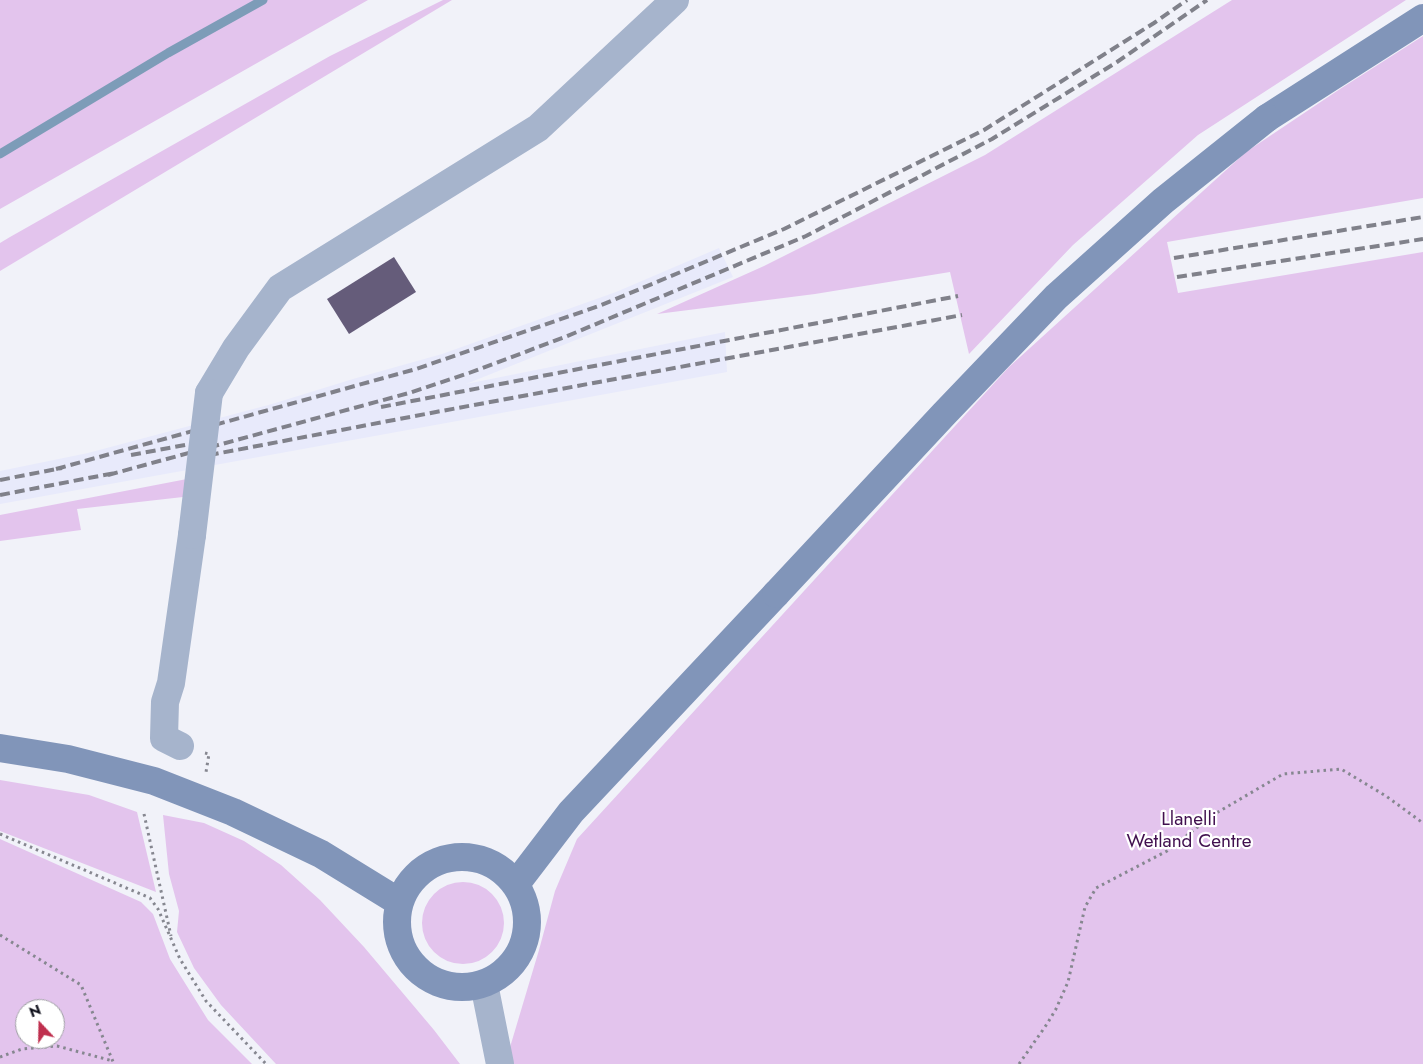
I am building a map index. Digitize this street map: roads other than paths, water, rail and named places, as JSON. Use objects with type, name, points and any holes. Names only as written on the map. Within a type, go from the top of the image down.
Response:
[{"type":"main road","points":[[516,884],[571,812],[937,421],[1056,297],[1163,200],[1267,118],[1423,18]]},
{"type":"main road","points":[[0,748],[68,759],[154,781],[233,812],[321,854],[399,902]]},
{"type":"main road","points":[[452,857],[477,858],[499,867],[516,884],[526,906],[528,930],[520,953],[505,972],[484,984],[460,987],[436,982],[416,969],[402,949],[396,926],[399,902],[411,880],[429,864],[452,857]]},
{"type":"street","points":[[180,746],[164,738],[153,703],[172,683],[209,393],[236,348],[280,288],[538,128],[675,0]]},
{"type":"street","points":[[484,984],[500,1064]]},
{"type":"waterway","points":[[0,154],[168,53],[263,0]]},
{"type":"railway","points":[[56,469],[416,369],[599,306],[784,229],[984,130],[1154,23],[1187,0]]},
{"type":"railway","points":[[108,475],[409,393],[469,373],[565,337],[806,236],[992,139],[1117,62],[1207,0]]},
{"type":"railway","points":[[1174,258],[1423,217]]},
{"type":"railway","points":[[1177,277],[1423,239]]},
{"type":"railway","points":[[381,407],[958,296]]},
{"type":"railway","points":[[194,458],[962,315]]},
{"type":"railway","points":[[131,455],[217,439]]},
{"type":"railway","points":[[0,480],[62,468]]},
{"type":"railway","points":[[0,495],[115,473]]},
{"type":"park label","name":"Llanelli Wetland Centre","points":[[1189,831]]}]
